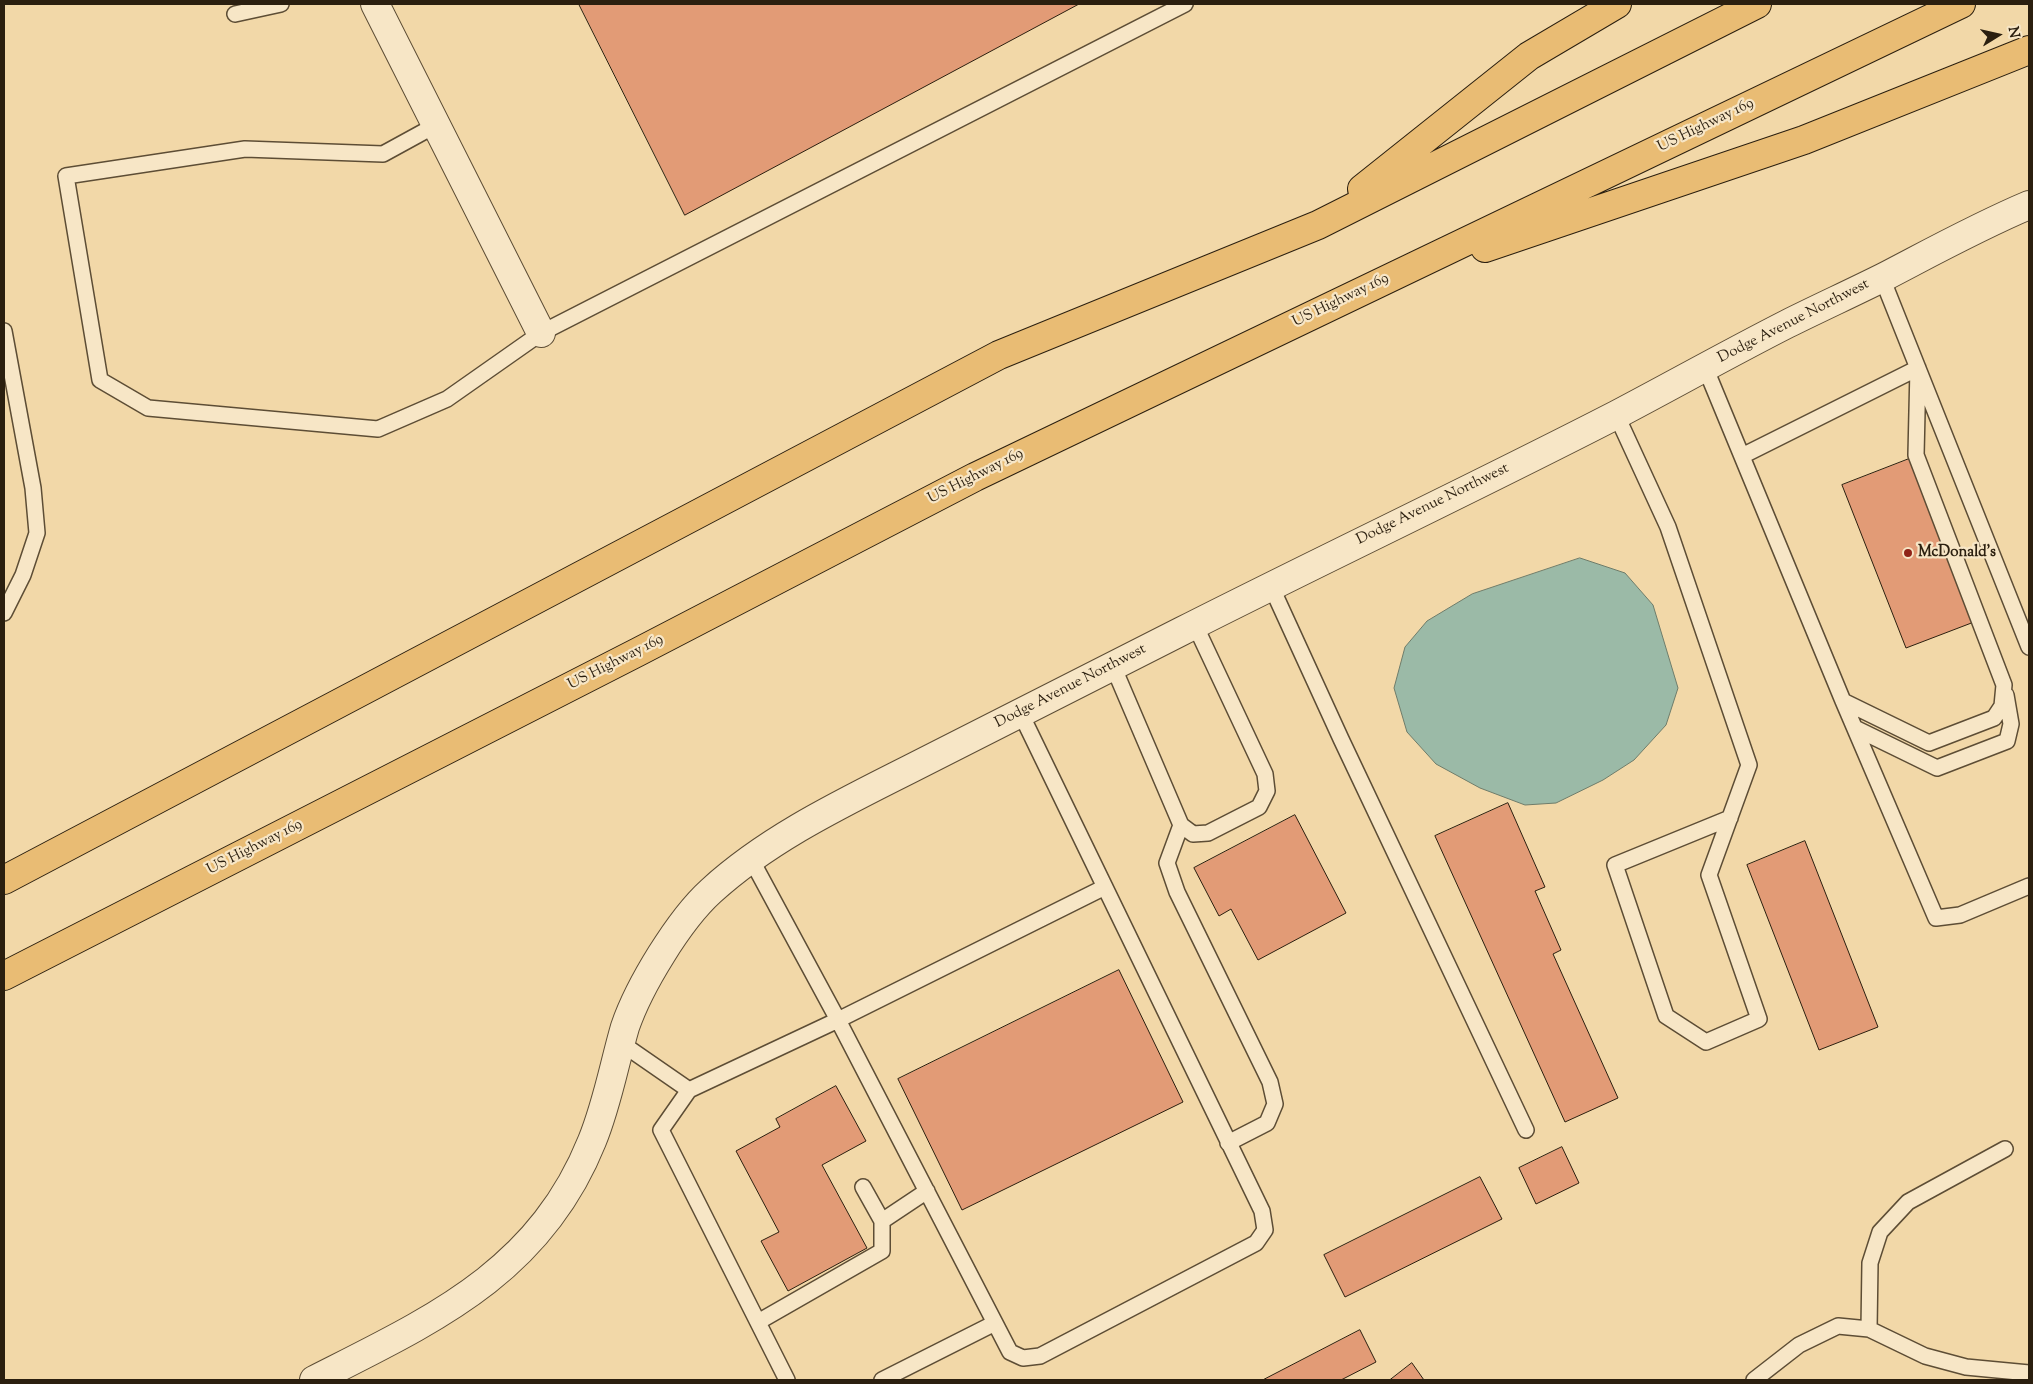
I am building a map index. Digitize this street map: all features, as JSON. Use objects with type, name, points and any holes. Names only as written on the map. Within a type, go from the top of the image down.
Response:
[{"type":"highway","points":[[1318,225],[1529,56],[1617,4]]},
{"type":"highway","points":[[4,880],[999,355],[1318,225],[1757,4]]},
{"type":"highway","name":"US Highway 169","points":[[4,976],[638,652],[975,476],[1961,4]]},
{"type":"highway","points":[[1370,288],[1804,140],[2029,50]]},
{"type":"street","points":[[375,4],[541,333]]},
{"type":"street","name":"Dodge Avenue Northwest","points":[[314,1380],[414,1329],[462,1300],[504,1267],[541,1229],[571,1186],[593,1138],[627,1022],[644,985],[673,937],[708,894],[751,859],[805,824],[1020,712],[1616,414],[1991,222],[2029,205]]},
{"type":"lane","points":[[235,14],[280,4]]},
{"type":"lane","points":[[436,125],[383,154],[245,149],[66,176],[100,380],[148,408],[378,429],[447,399],[541,333],[1185,4]]},
{"type":"lane","points":[[1882,278],[2029,647]]},
{"type":"lane","points":[[4,331],[33,488],[37,533],[23,575],[4,613]]},
{"type":"lane","points":[[1705,367],[1843,701],[1936,918],[1960,915],[2029,886]]},
{"type":"lane","points":[[1742,456],[1918,368]]},
{"type":"lane","points":[[1855,728],[1937,768],[2007,741],[2011,724],[2004,685],[1916,455],[1918,368]]},
{"type":"lane","points":[[1616,414],[1668,527],[1749,765],[1730,818],[1709,875],[1759,1019],[1706,1042],[1666,1016],[1615,865],[1730,818]]},
{"type":"lane","points":[[1271,586],[1341,739],[1526,1130]]},
{"type":"lane","points":[[1113,666],[1181,825],[1193,834],[1208,833],[1259,807],[1266,791],[1265,774],[1195,625]]},
{"type":"lane","points":[[1843,701],[1930,743],[1994,718],[2002,706],[2004,685]]},
{"type":"lane","points":[[751,859],[838,1020],[1010,1352],[1023,1358],[1040,1356],[1256,1243],[1265,1230],[1262,1211],[1020,712]]},
{"type":"lane","points":[[1181,825],[1167,863],[1174,885],[1270,1082],[1275,1104],[1267,1123],[1228,1143]]},
{"type":"lane","points":[[787,1380],[662,1130],[689,1090],[838,1020],[1105,887]]},
{"type":"lane","points":[[621,1043],[689,1090]]},
{"type":"lane","points":[[1869,1330],[1870,1263],[1880,1232],[1908,1202],[2004,1149]]},
{"type":"lane","points":[[758,1322],[882,1251],[882,1221],[863,1187]]},
{"type":"lane","points":[[882,1221],[927,1191]]},
{"type":"lane","points":[[882,1380],[995,1323]]},
{"type":"lane","points":[[1754,1380],[1798,1345],[1838,1326],[1869,1330],[1933,1358],[1966,1367],[2029,1372]]},
{"type":"shaded area","points":[[1580,558],[1625,573],[1653,605],[1678,688],[1666,725],[1634,760],[1603,780],[1556,803],[1525,805],[1480,788],[1436,764],[1407,732],[1394,688],[1405,647],[1427,621],[1472,594]]},
{"type":"building","points":[[579,4],[1079,4],[685,215]]},
{"type":"building","name":"McDonald's","points":[[1909,459],[1974,622],[1906,648],[1842,485]]},
{"type":"building","points":[[1508,803],[1545,887],[1535,891],[1561,950],[1553,954],[1618,1098],[1565,1122],[1435,836]]},
{"type":"building","points":[[1295,815],[1346,913],[1258,960],[1231,909],[1219,916],[1194,868]]},
{"type":"building","points":[[1805,841],[1878,1027],[1819,1050],[1747,865]]},
{"type":"building","points":[[1119,970],[1183,1102],[962,1210],[898,1079]]},
{"type":"building","points":[[836,1086],[866,1141],[822,1165],[867,1248],[788,1291],[761,1241],[779,1232],[736,1151],[780,1127],[776,1119]]},
{"type":"building","points":[[1562,1147],[1579,1183],[1536,1204],[1519,1168]]},
{"type":"building","points":[[1480,1177],[1502,1219],[1345,1297],[1324,1255]]},
{"type":"building","points":[[1360,1330],[1376,1362],[1341,1380],[1263,1380]]},
{"type":"building","points":[[1412,1363],[1424,1380],[1390,1380]]},
{"type":"place","name":"McDonald's","points":[[1908,553]]}]
